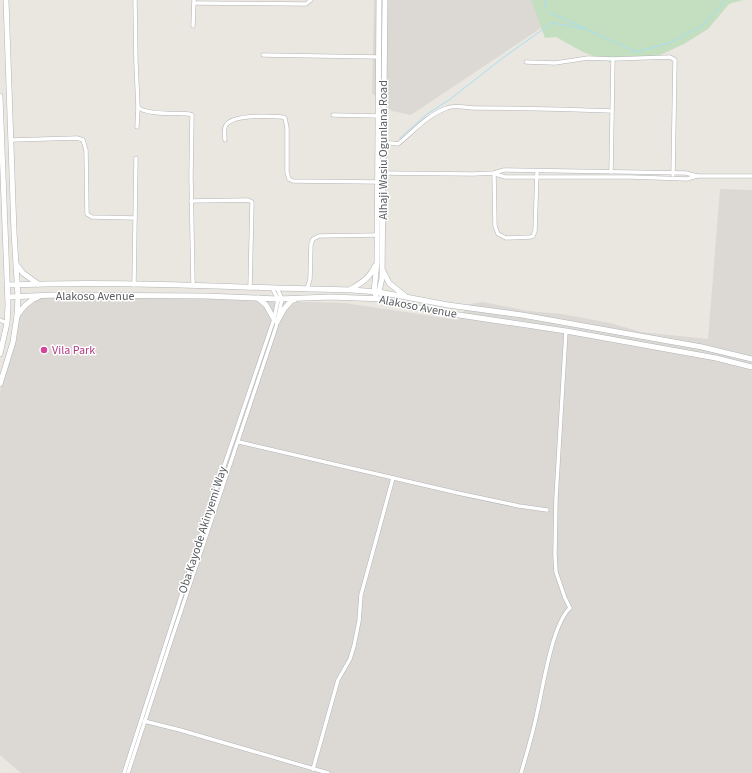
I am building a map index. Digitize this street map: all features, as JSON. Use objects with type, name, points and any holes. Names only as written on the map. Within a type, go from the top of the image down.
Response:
[{"type":"street","points":[[0,384],[13,342],[18,297],[6,0]]},
{"type":"street","points":[[135,0],[138,107],[137,127]]},
{"type":"street","points":[[193,26],[194,2],[306,4],[311,0]]},
{"type":"street","name":"Alhaji Wasiu Ogunlana Road","points":[[377,292],[377,116],[379,0]]},
{"type":"street","name":"Alhaji Wasiu Ogunlana Road","points":[[377,292],[382,284],[385,0]]},
{"type":"street","points":[[263,55],[378,58]]},
{"type":"street","points":[[526,62],[555,63],[588,58],[612,59],[670,57],[675,60],[672,179]]},
{"type":"street","points":[[611,177],[612,59]]},
{"type":"street","points":[[0,96],[8,297],[7,323],[0,354]]},
{"type":"street","points":[[383,142],[398,144],[434,114],[452,106],[471,108],[612,111]]},
{"type":"street","points":[[138,107],[140,110],[148,112],[192,115],[191,201],[193,285]]},
{"type":"street","points":[[333,115],[383,116]]},
{"type":"street","points":[[225,140],[224,129],[228,123],[248,117],[282,117],[285,118],[287,128],[287,172],[289,178],[293,181],[377,182]]},
{"type":"street","points":[[11,140],[78,138],[83,140],[86,150],[87,214],[92,218],[135,218]]},
{"type":"street","points":[[134,285],[136,158]]},
{"type":"street","points":[[3,164],[12,164]]},
{"type":"street","points":[[377,173],[494,173],[504,170],[611,171],[691,174],[697,176]]},
{"type":"street","points":[[494,173],[496,231],[498,234],[506,238],[530,237],[534,234],[537,171]]},
{"type":"street","points":[[494,173],[505,177],[611,177],[672,179],[687,179],[697,176],[752,176]]},
{"type":"street","points":[[191,201],[248,200],[252,202],[250,288]]},
{"type":"street","points":[[307,289],[310,279],[311,244],[314,239],[320,236],[377,235]]},
{"type":"street","points":[[351,290],[369,277],[377,262]]},
{"type":"street","points":[[16,263],[30,280],[39,284]]},
{"type":"street","points":[[382,265],[384,275],[389,283],[406,297]]},
{"type":"street","name":"Alakoso Avenue","points":[[7,285],[193,285],[377,292],[522,315],[678,343],[752,359]]},
{"type":"street","points":[[275,288],[280,299]]},
{"type":"street","points":[[377,292],[381,298]]},
{"type":"street","points":[[17,316],[23,306],[32,300],[43,296]]},
{"type":"street","name":"Alakoso Avenue","points":[[8,297],[257,297],[280,299],[310,297],[381,298],[409,306],[446,313],[566,331],[716,358],[752,368]]},
{"type":"street","points":[[257,297],[266,305],[276,320],[292,300],[310,297]]},
{"type":"street","name":"Oba Kayode Akinyemi Way","points":[[124,773],[239,442],[276,320],[280,299]]},
{"type":"street","points":[[0,320],[7,323]]},
{"type":"street","name":"Oba Kayode Akinyemi Way","points":[[128,773],[206,519],[276,320]]},
{"type":"street","points":[[521,773],[554,641],[561,620],[570,608],[556,572],[555,555],[556,498],[566,331]]},
{"type":"street","points":[[239,442],[487,500],[547,510]]},
{"type":"street","points":[[313,768],[338,680],[350,659],[354,646],[363,589],[393,478]]},
{"type":"street","points":[[143,721],[187,732],[328,773]]},
{"type":"shaded area","points":[[374,0],[555,0],[551,5],[541,28],[411,115],[392,111],[372,93]]},
{"type":"shaded area","points":[[720,189],[752,190],[752,773],[21,773],[0,755],[0,392],[19,310],[36,295],[147,296],[345,303],[458,320],[469,304],[483,302],[528,311],[562,314],[610,323],[641,332],[708,339]]},
{"type":"green space","points":[[531,0],[743,0],[729,4],[708,29],[684,44],[660,55],[610,62],[583,52],[556,37],[545,38]]},
{"type":"waterway","points":[[544,9],[546,0]]},
{"type":"waterway","points":[[549,12],[636,52],[669,43],[702,26],[722,5],[724,0]]},
{"type":"waterway","points":[[400,138],[427,114],[449,100],[504,57],[552,23],[586,29]]},
{"type":"place","name":"Vila Park","points":[[44,350]]}]
